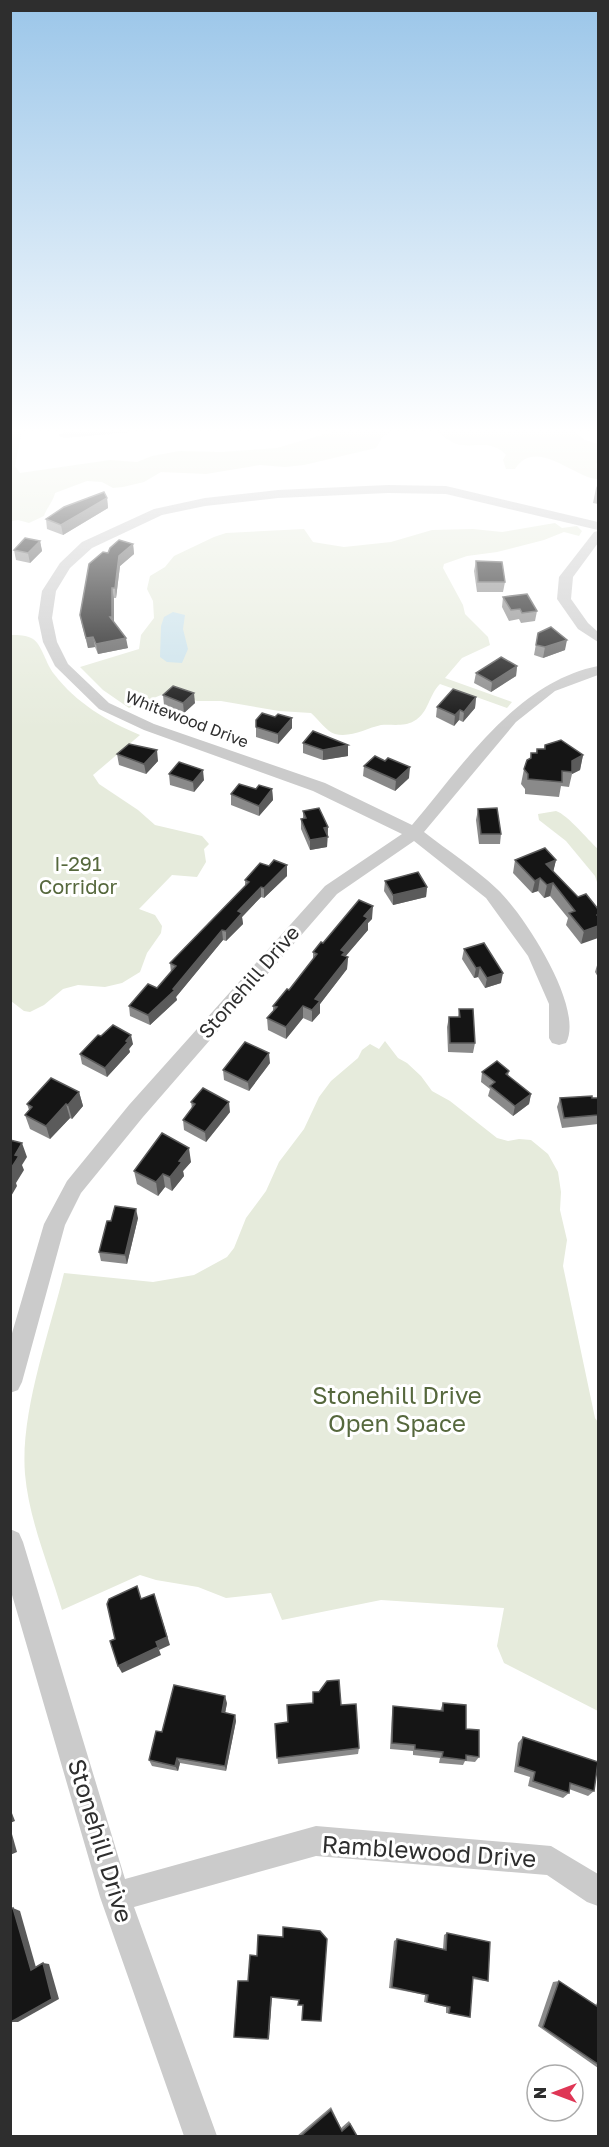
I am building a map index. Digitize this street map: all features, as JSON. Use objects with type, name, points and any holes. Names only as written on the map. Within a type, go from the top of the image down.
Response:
[{"type":"street","name":"Whitewood Drive","points":[[118,529],[87,545],[65,566],[49,591],[45,618],[50,642],[62,666],[104,705],[149,727],[319,787],[414,832],[492,894],[536,954],[558,1004],[559,1038]]},
{"type":"street","points":[[598,535],[566,576],[564,599],[583,626],[598,638]]},
{"type":"street","name":"Stonehill Drive","points":[[10,1382],[56,1224],[74,1187],[136,1111],[331,890],[414,832],[511,719],[550,688],[598,670]]},
{"type":"street","name":"Stonehill Drive","points":[[10,1542],[115,1897],[200,2136]]},
{"type":"street","name":"Ramblewood Drive","points":[[115,1897],[316,1841],[551,1861],[598,1891]]},
{"type":"green space","points":[[304,529],[313,542],[344,547],[391,542],[432,530],[475,529],[502,532],[519,529],[582,531],[579,536],[564,532],[544,540],[497,552],[467,556],[444,564],[443,568],[463,605],[465,614],[488,637],[490,645],[462,658],[445,678],[512,702],[507,708],[440,684],[423,713],[414,721],[402,725],[381,725],[353,734],[341,735],[329,731],[311,713],[279,711],[221,701],[197,701],[171,691],[129,708],[103,690],[80,667],[139,649],[141,635],[154,618],[153,601],[147,589],[150,576],[165,567],[174,556],[226,533]]},
{"type":"green space","name":"I-291 Corridor","points":[[11,635],[33,639],[54,674],[72,694],[104,717],[140,735],[93,775],[99,784],[138,810],[155,825],[202,836],[209,844],[204,849],[206,862],[197,877],[172,875],[139,909],[155,915],[162,926],[161,933],[147,953],[140,972],[122,983],[105,987],[78,985],[63,989],[44,1005],[30,1012],[24,1011],[11,1001]]},
{"type":"green space","points":[[556,811],[572,822],[598,849],[598,885],[595,876],[566,841],[539,820],[538,814]]},
{"type":"green space","name":"Stonehill Drive Open Space","points":[[385,1041],[398,1058],[421,1076],[432,1091],[450,1101],[497,1138],[508,1141],[531,1140],[548,1154],[558,1172],[561,1192],[560,1210],[567,1240],[563,1266],[595,1418],[598,1422],[598,1711],[504,1663],[497,1646],[504,1608],[381,1600],[282,1620],[271,1593],[226,1598],[198,1587],[140,1575],[62,1610],[40,1543],[25,1474],[27,1425],[37,1374],[64,1273],[153,1282],[194,1275],[227,1257],[234,1248],[246,1218],[266,1191],[279,1162],[304,1129],[319,1097],[331,1081],[358,1058],[362,1050],[370,1044],[379,1049]]},
{"type":"water","points":[[173,612],[185,615],[183,629],[188,649],[182,663],[167,662],[160,657],[161,626],[164,617]]},
{"type":"building","points":[[25,538],[40,541],[28,553],[14,550]]},
{"type":"building","points":[[119,540],[133,544],[119,556],[115,588],[112,588],[112,617],[110,617],[126,638],[96,644],[93,637],[86,638],[80,615],[89,564],[103,552],[108,553]]},
{"type":"building","points":[[476,561],[502,562],[505,582],[478,582]]},
{"type":"building","points":[[527,594],[537,611],[522,613],[520,609],[511,610],[503,597]]},
{"type":"building","points":[[551,627],[567,640],[545,647],[536,645],[538,633]]},
{"type":"building","points":[[501,657],[517,666],[492,682],[476,673]]},
{"type":"building","points":[[173,686],[194,693],[183,703],[163,695]]},
{"type":"building","points":[[453,689],[476,697],[464,712],[460,710],[455,715],[437,707]]},
{"type":"building","points":[[262,713],[275,717],[278,714],[292,718],[278,734],[256,727],[256,720]]},
{"type":"building","points":[[313,731],[348,745],[323,750],[303,743]]},
{"type":"building","points":[[561,740],[583,755],[572,761],[572,772],[562,771],[562,782],[528,779],[528,774],[524,769],[527,760],[531,758],[531,753],[537,753],[537,749],[545,749],[545,745]]},
{"type":"building","points":[[129,744],[157,750],[144,764],[117,754]]},
{"type":"building","points":[[375,756],[385,761],[388,758],[410,767],[396,780],[364,766]]},
{"type":"building","points":[[179,762],[203,770],[193,782],[169,774]]},
{"type":"building","points":[[239,784],[256,789],[259,785],[272,789],[259,806],[231,794]]},
{"type":"building","points":[[319,808],[328,827],[324,828],[328,837],[310,840],[301,819],[306,818],[303,811]]},
{"type":"building","points":[[497,808],[501,834],[481,834],[478,809]]},
{"type":"building","points":[[545,848],[556,860],[546,864],[578,897],[586,894],[598,909],[598,926],[584,931],[569,913],[575,911],[553,883],[547,885],[540,878],[535,881],[515,860]]},
{"type":"building","points":[[274,860],[287,865],[238,911],[242,913],[226,931],[222,930],[173,989],[175,990],[148,1015],[129,1006],[148,984],[157,988],[176,966],[170,963],[249,882],[245,880],[260,863],[269,866]]},
{"type":"building","points":[[418,872],[427,887],[393,895],[385,881]]},
{"type":"building","points":[[359,900],[373,906],[364,916],[368,918],[341,950],[345,952],[342,955],[348,957],[315,999],[320,1001],[312,1010],[303,1006],[286,1027],[267,1018],[277,1007],[273,1006],[287,989],[289,990],[317,954],[313,952]]},
{"type":"building","points":[[484,943],[503,973],[487,978],[480,967],[476,968],[464,949]]},
{"type":"building","points":[[459,1009],[473,1009],[475,1043],[450,1043],[449,1017],[460,1017]]},
{"type":"building","points":[[113,1025],[131,1035],[126,1041],[128,1042],[105,1068],[80,1054],[98,1035],[101,1036]]},
{"type":"building","points":[[245,1042],[269,1053],[248,1082],[223,1070]]},
{"type":"building","points":[[497,1061],[509,1071],[506,1074],[531,1094],[515,1106],[490,1086],[495,1082],[482,1072]]},
{"type":"building","points":[[51,1078],[79,1092],[46,1126],[25,1115],[32,1107],[27,1104]]},
{"type":"building","points":[[203,1088],[229,1102],[205,1132],[183,1120],[195,1104],[191,1102]]},
{"type":"building","points":[[592,1096],[592,1098],[598,1098],[598,1115],[564,1118],[560,1098]]},
{"type":"building","points":[[162,1133],[189,1148],[179,1161],[182,1162],[170,1177],[163,1174],[156,1182],[134,1171]]},
{"type":"building","points":[[10,1140],[22,1143],[15,1155],[19,1156],[10,1170]]},
{"type":"building","points":[[115,1206],[136,1209],[125,1255],[99,1252],[107,1221],[111,1221]]},
{"type":"building","points":[[137,1586],[141,1599],[154,1594],[167,1637],[156,1642],[158,1647],[118,1666],[110,1641],[115,1639],[107,1604],[109,1599]]},
{"type":"building","points":[[339,1680],[341,1705],[356,1704],[359,1748],[277,1758],[275,1724],[288,1722],[287,1705],[313,1703],[313,1692],[319,1692],[327,1681]]},
{"type":"building","points":[[174,1685],[225,1696],[222,1712],[235,1715],[225,1766],[177,1758],[175,1766],[149,1760],[156,1731],[162,1732]]},
{"type":"building","points":[[443,1703],[466,1705],[466,1729],[479,1730],[479,1757],[466,1755],[466,1760],[442,1757],[443,1752],[415,1749],[415,1745],[392,1743],[393,1706],[443,1711]]},
{"type":"building","points":[[523,1737],[598,1762],[594,1791],[570,1783],[569,1793],[533,1781],[535,1772],[518,1766]]},
{"type":"building","points":[[13,1908],[31,1970],[43,1963],[52,1999],[11,2022],[10,1910]]},
{"type":"building","points":[[283,1927],[320,1931],[327,1939],[321,2021],[302,2020],[303,2005],[298,2005],[299,2000],[271,1997],[268,2039],[234,2037],[238,1981],[248,1981],[250,1955],[257,1956],[258,1935],[283,1937]]},
{"type":"building","points":[[447,1933],[490,1942],[488,1981],[473,1977],[470,2017],[449,2013],[450,2007],[427,2002],[428,1995],[392,1987],[397,1939],[446,1950]]},
{"type":"building","points":[[559,1981],[598,2007],[598,2064],[543,2027]]},
{"type":"building","points":[[331,2110],[342,2131],[350,2124],[357,2136],[301,2136]]}]
